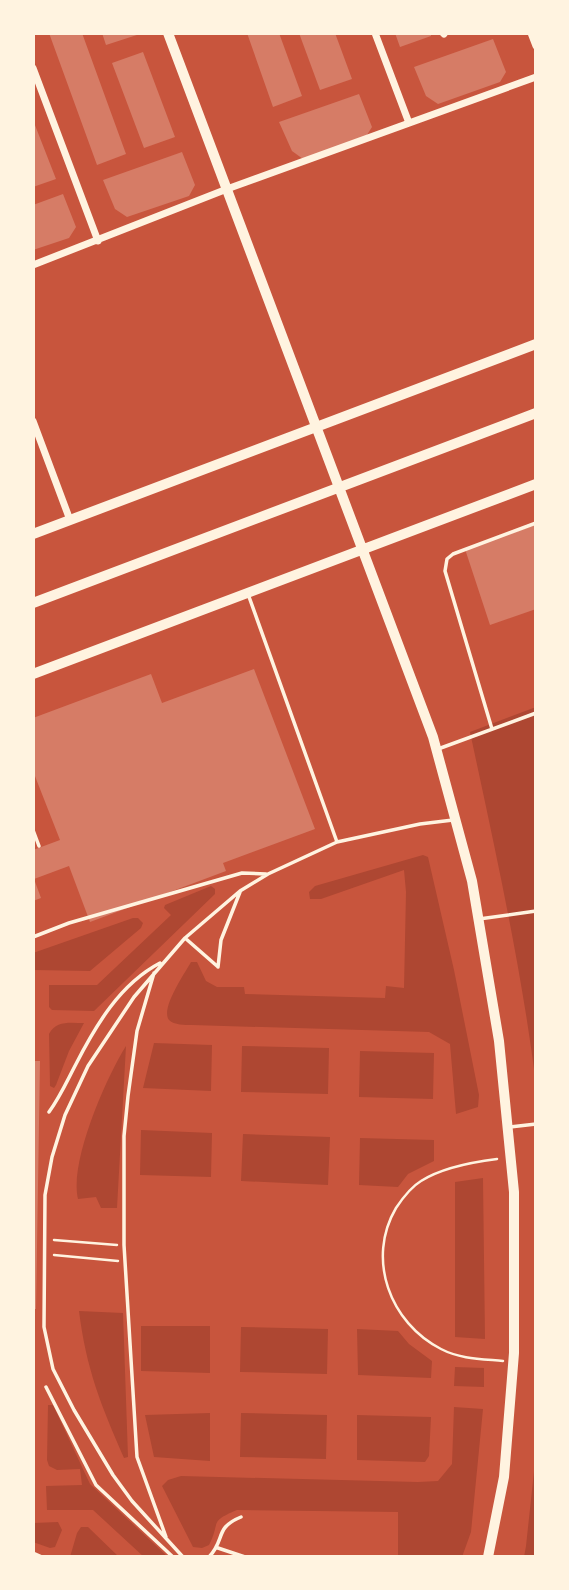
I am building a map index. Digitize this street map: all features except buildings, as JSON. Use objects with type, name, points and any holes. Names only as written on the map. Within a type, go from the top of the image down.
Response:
[{"type":"main road","points":[[168,33],[436,750],[472,881],[499,1041],[514,1192],[513,1361],[504,1477],[488,1557]]},
{"type":"main road","points":[[33,534],[536,344]]},
{"type":"main road","points":[[33,603],[536,413]]},
{"type":"main road","points":[[33,674],[536,484]]},
{"type":"street","points":[[376,33],[409,123]]},
{"type":"street","points":[[531,33],[536,46]]},
{"type":"street","points":[[33,68],[98,241]]},
{"type":"street","points":[[33,265],[227,189],[536,77]]},
{"type":"street","points":[[33,421],[69,520]]},
{"type":"lane","points":[[492,729],[446,580],[447,559],[453,554],[536,523]]},
{"type":"lane","points":[[248,593],[337,842]]},
{"type":"lane","points":[[436,750],[536,713]]},
{"type":"lane","points":[[183,1557],[132,1501],[113,1475],[53,1369],[44,1327],[45,1195],[52,1157],[65,1115],[88,1066],[134,997],[185,938],[240,891],[268,874],[337,842],[421,824],[455,820]]},
{"type":"lane","points":[[33,830],[39,846]]},
{"type":"lane","points":[[33,937],[69,923],[242,873],[268,874]]},
{"type":"lane","points":[[185,938],[218,967],[221,940],[240,891]]},
{"type":"lane","points":[[478,919],[536,911]]},
{"type":"lane","points":[[49,1112],[60,1097],[101,1018],[121,993],[148,969],[162,962]]},
{"type":"lane","points":[[155,971],[136,1031],[128,1096],[124,1136],[124,1245],[136,1457],[167,1539]]},
{"type":"lane","points":[[508,1127],[536,1124]]},
{"type":"lane","points":[[46,1387],[96,1485],[173,1557]]},
{"type":"lane","points":[[209,1557],[218,1548],[222,1530],[229,1522],[241,1517]]},
{"type":"lane","points":[[218,1548],[245,1557]]},
{"type":"lane","points":[[33,1553],[42,1557]]},
{"type":"path","points":[[511,1159],[508,1157],[480,1161],[435,1174],[419,1182],[400,1202],[390,1219],[384,1245],[383,1266],[387,1287],[397,1309],[424,1338],[442,1350],[460,1356],[513,1361]]},
{"type":"path","points":[[44,1239],[124,1245]]},
{"type":"path","points":[[44,1254],[125,1262]]},
{"type":"shaded area","points":[[536,707],[536,1084],[515,951],[470,732]]},
{"type":"shaded area","points":[[423,855],[428,857],[454,970],[479,1095],[478,1107],[456,1114],[450,1044],[429,1032],[186,1025],[169,1020],[167,1015],[170,1000],[191,962],[197,962],[206,981],[217,987],[244,987],[245,994],[385,998],[386,986],[404,988],[404,870],[321,899],[310,899],[309,892],[315,886]]},
{"type":"shaded area","points":[[211,886],[215,889],[215,894],[94,1011],[52,1010],[49,1007],[49,985],[97,985],[171,915],[164,908],[165,905]]},
{"type":"shaded area","points":[[138,918],[143,923],[141,928],[90,971],[33,970],[33,953]]},
{"type":"shaded area","points":[[84,1023],[69,1051],[56,1085],[54,1088],[50,1086],[49,1034],[59,1024]]},
{"type":"shaded area","points":[[154,1043],[212,1045],[211,1091],[143,1088]]},
{"type":"shaded area","points":[[126,1046],[117,1208],[101,1208],[96,1197],[78,1199],[79,1164],[91,1121]]},
{"type":"shaded area","points":[[242,1046],[329,1048],[328,1094],[241,1092]]},
{"type":"shaded area","points":[[360,1051],[434,1053],[433,1099],[359,1097]]},
{"type":"shaded area","points":[[141,1130],[212,1133],[211,1177],[140,1175]]},
{"type":"shaded area","points":[[243,1134],[330,1137],[328,1185],[241,1181]]},
{"type":"shaded area","points":[[360,1138],[434,1140],[434,1161],[408,1174],[398,1187],[359,1185]]},
{"type":"shaded area","points":[[483,1178],[485,1339],[455,1337],[455,1182]]},
{"type":"shaded area","points":[[79,1311],[123,1313],[128,1457],[124,1458],[96,1386]]},
{"type":"shaded area","points":[[141,1326],[210,1326],[210,1373],[141,1371]]},
{"type":"shaded area","points":[[241,1327],[328,1329],[327,1374],[240,1372]]},
{"type":"shaded area","points":[[357,1329],[398,1331],[409,1344],[432,1361],[431,1378],[358,1375]]},
{"type":"shaded area","points":[[455,1367],[484,1368],[484,1387],[454,1386]]},
{"type":"shaded area","points":[[48,1405],[53,1405],[90,1484],[168,1557],[144,1557],[93,1510],[47,1510],[46,1486],[82,1485],[80,1469],[57,1470],[49,1466]]},
{"type":"shaded area","points":[[454,1407],[483,1409],[471,1532],[462,1557],[398,1557],[398,1512],[237,1510],[219,1520],[209,1545],[202,1548],[193,1547],[162,1486],[168,1480],[181,1476],[438,1481],[452,1464]]},
{"type":"shaded area","points":[[210,1413],[210,1461],[154,1457],[145,1415]]},
{"type":"shaded area","points":[[241,1413],[327,1415],[326,1459],[240,1457]]},
{"type":"shaded area","points":[[357,1415],[431,1417],[429,1456],[425,1462],[357,1460]]},
{"type":"shaded area","points":[[536,1453],[536,1557],[524,1557],[526,1546]]},
{"type":"shaded area","points":[[58,1522],[62,1530],[55,1547],[33,1542],[33,1523]]},
{"type":"shaded area","points":[[81,1527],[88,1527],[119,1557],[70,1557]]}]
